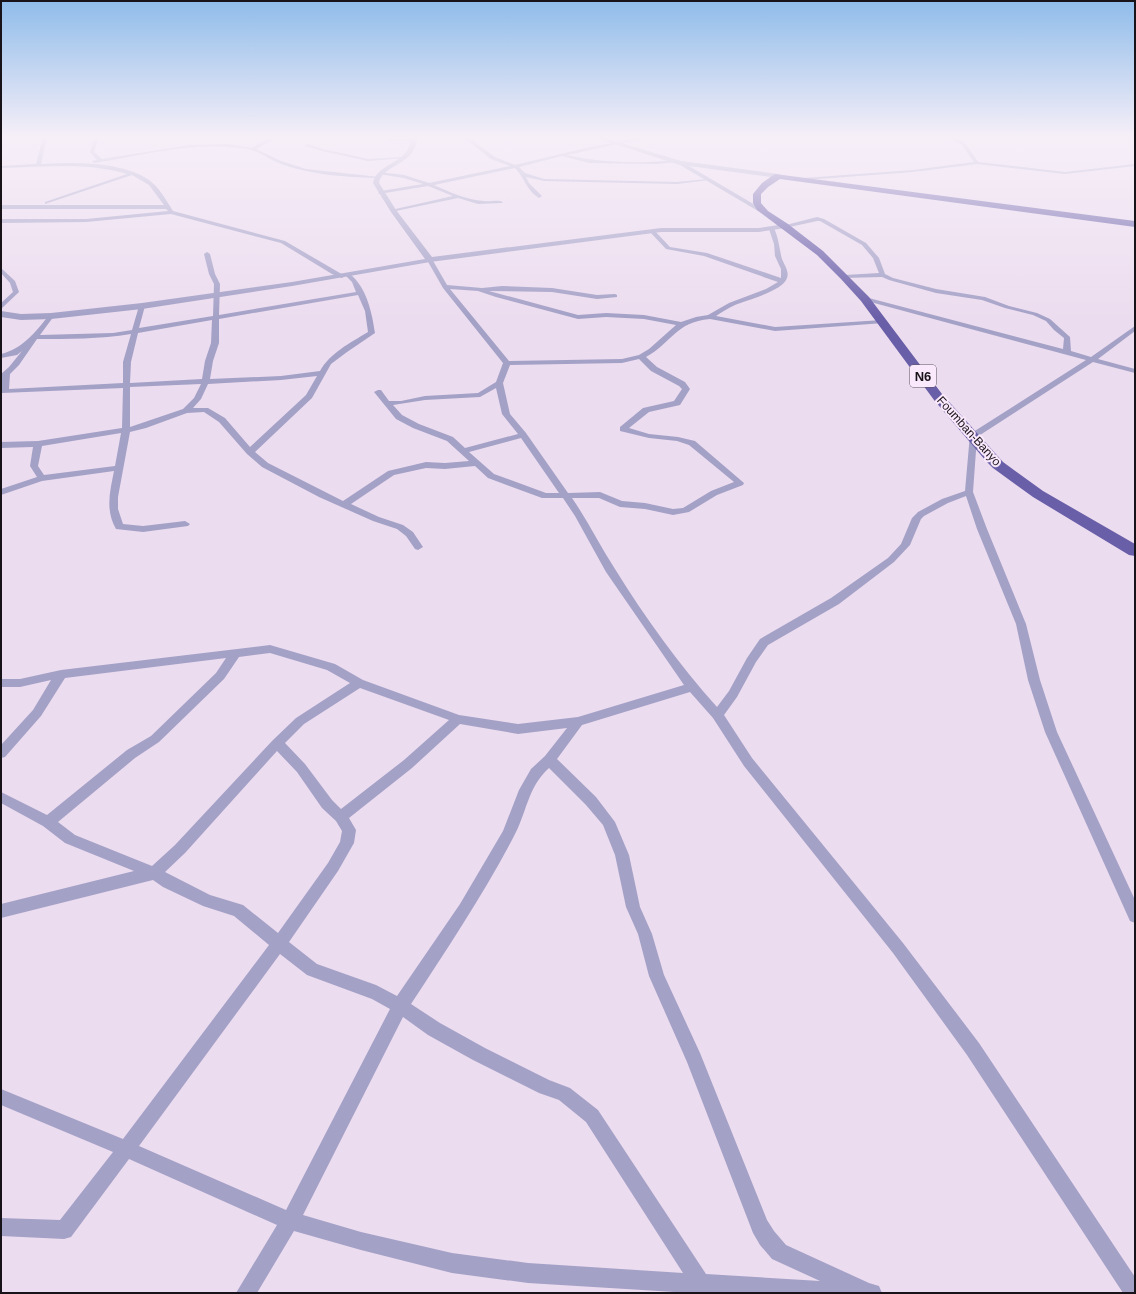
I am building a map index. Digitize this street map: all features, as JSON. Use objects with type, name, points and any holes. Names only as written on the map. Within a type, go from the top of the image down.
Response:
[{"type":"highway","points":[[757,197],[757,203],[765,213]]},
{"type":"highway","points":[[943,197],[1135,224]]},
{"type":"highway","name":"Foumban-Banyo","points":[[765,213],[785,226],[820,253],[845,277],[882,322],[938,397],[998,465],[1038,494],[1135,551]]},
{"type":"street","points":[[1,220],[14,214],[66,197]]},
{"type":"street","points":[[161,197],[171,212]]},
{"type":"street","points":[[384,197],[430,260],[445,287],[507,363]]},
{"type":"street","points":[[393,211],[456,197]]},
{"type":"street","points":[[460,197],[483,202],[500,202]]},
{"type":"street","points":[[738,197],[765,213]]},
{"type":"street","points":[[1,207],[38,206],[142,208],[168,206]]},
{"type":"street","points":[[1,220],[24,222],[90,220],[171,212],[283,242],[334,273],[345,275],[355,280],[359,293],[368,311],[372,333],[344,350],[328,363],[309,396],[250,452]]},
{"type":"street","points":[[1,314],[21,317],[51,316],[142,306],[217,296],[430,260],[652,231],[671,229],[759,230],[772,229],[817,219],[825,221],[864,244],[876,258],[883,275]]},
{"type":"street","points":[[710,317],[731,304],[780,284],[784,278],[784,270],[778,256],[777,244],[772,229]]},
{"type":"street","points":[[652,231],[668,248],[705,254],[782,281]]},
{"type":"street","points":[[186,411],[197,400],[206,381],[209,361],[215,343],[217,284],[212,274],[207,254]]},
{"type":"street","points":[[1,270],[13,282],[16,292],[1,307]]},
{"type":"street","points":[[845,277],[883,275],[921,288],[983,298],[1007,307],[1042,316],[1052,322],[1056,329],[1067,337],[1067,353]]},
{"type":"street","points":[[445,287],[552,290],[597,297],[616,296]]},
{"type":"street","points":[[479,289],[498,296],[578,317],[606,315],[644,317],[682,324]]},
{"type":"street","points":[[1,356],[14,353],[34,337],[97,336],[136,331],[359,293]]},
{"type":"street","points":[[864,299],[911,310],[1135,371]]},
{"type":"street","points":[[142,306],[127,362],[126,430],[113,497],[113,510],[119,527],[143,529],[185,524]]},
{"type":"street","points":[[51,316],[34,337],[24,353],[4,376],[5,391],[127,384],[280,378],[323,373]]},
{"type":"street","points":[[507,363],[622,361],[641,357],[652,351],[682,324],[698,318],[710,317],[775,329],[882,322]]},
{"type":"street","points":[[1135,328],[1091,360],[973,436],[969,492],[982,530],[1020,624],[1034,680],[1051,732],[1135,916]]},
{"type":"street","points":[[378,392],[399,417],[416,426],[450,439],[491,476],[546,496],[600,495],[620,504],[646,506],[673,512],[686,510],[714,493],[740,483],[692,443],[678,439],[649,436],[623,429],[646,410],[677,403],[686,389],[682,384],[654,369],[641,357]]},
{"type":"street","points":[[507,363],[500,383],[500,391],[506,414],[523,435],[580,516],[610,570],[666,652],[692,687],[717,715],[748,762],[898,948],[973,1049],[1134,1293]]},
{"type":"street","points":[[388,403],[401,404],[425,398],[480,395],[500,383]]},
{"type":"street","points":[[1,445],[38,444],[126,430],[143,426],[186,411],[197,409],[209,411],[222,420],[250,452],[269,468],[322,495],[406,531],[418,547]]},
{"type":"street","points":[[463,451],[523,435]]},
{"type":"street","points":[[38,444],[34,466],[42,478]]},
{"type":"street","points":[[345,504],[391,473],[426,465],[445,466],[476,463]]},
{"type":"street","points":[[1,492],[42,478],[119,468]]},
{"type":"street","points":[[717,715],[733,694],[751,661],[764,642],[835,601],[891,560],[905,545],[917,518],[921,514],[945,501],[969,492]]},
{"type":"street","points":[[1,683],[20,683],[61,674],[236,653],[263,650],[279,651],[331,667],[342,672],[358,684],[395,695],[458,719],[518,729],[578,722],[692,687]]},
{"type":"street","points":[[48,822],[131,754],[155,738],[183,713],[220,676],[236,653]]},
{"type":"street","points":[[1,753],[37,713],[61,674]]},
{"type":"street","points":[[1,911],[154,873],[180,849],[277,743],[300,721],[358,684]]},
{"type":"street","points":[[341,817],[408,764],[458,719]]},
{"type":"street","points":[[246,1293],[290,1221],[400,1006],[466,909],[509,833],[524,790],[535,773],[549,760],[578,722]]},
{"type":"street","points":[[1,1227],[64,1230],[279,944],[348,843],[349,830],[341,817],[327,804],[301,768],[277,743]]},
{"type":"street","points":[[549,760],[591,801],[608,822],[622,855],[633,907],[645,934],[657,976],[694,1060],[760,1226],[767,1238],[780,1252],[872,1293]]},
{"type":"street","points":[[1,797],[48,822],[70,839],[154,873],[168,882],[208,901],[238,910],[312,970],[376,993],[400,1006],[434,1029],[479,1054],[545,1087],[564,1094],[592,1116],[701,1284]]},
{"type":"street","points":[[1,1097],[126,1149],[290,1221],[361,1241],[452,1263],[528,1273],[701,1284],[868,1292]]}]
